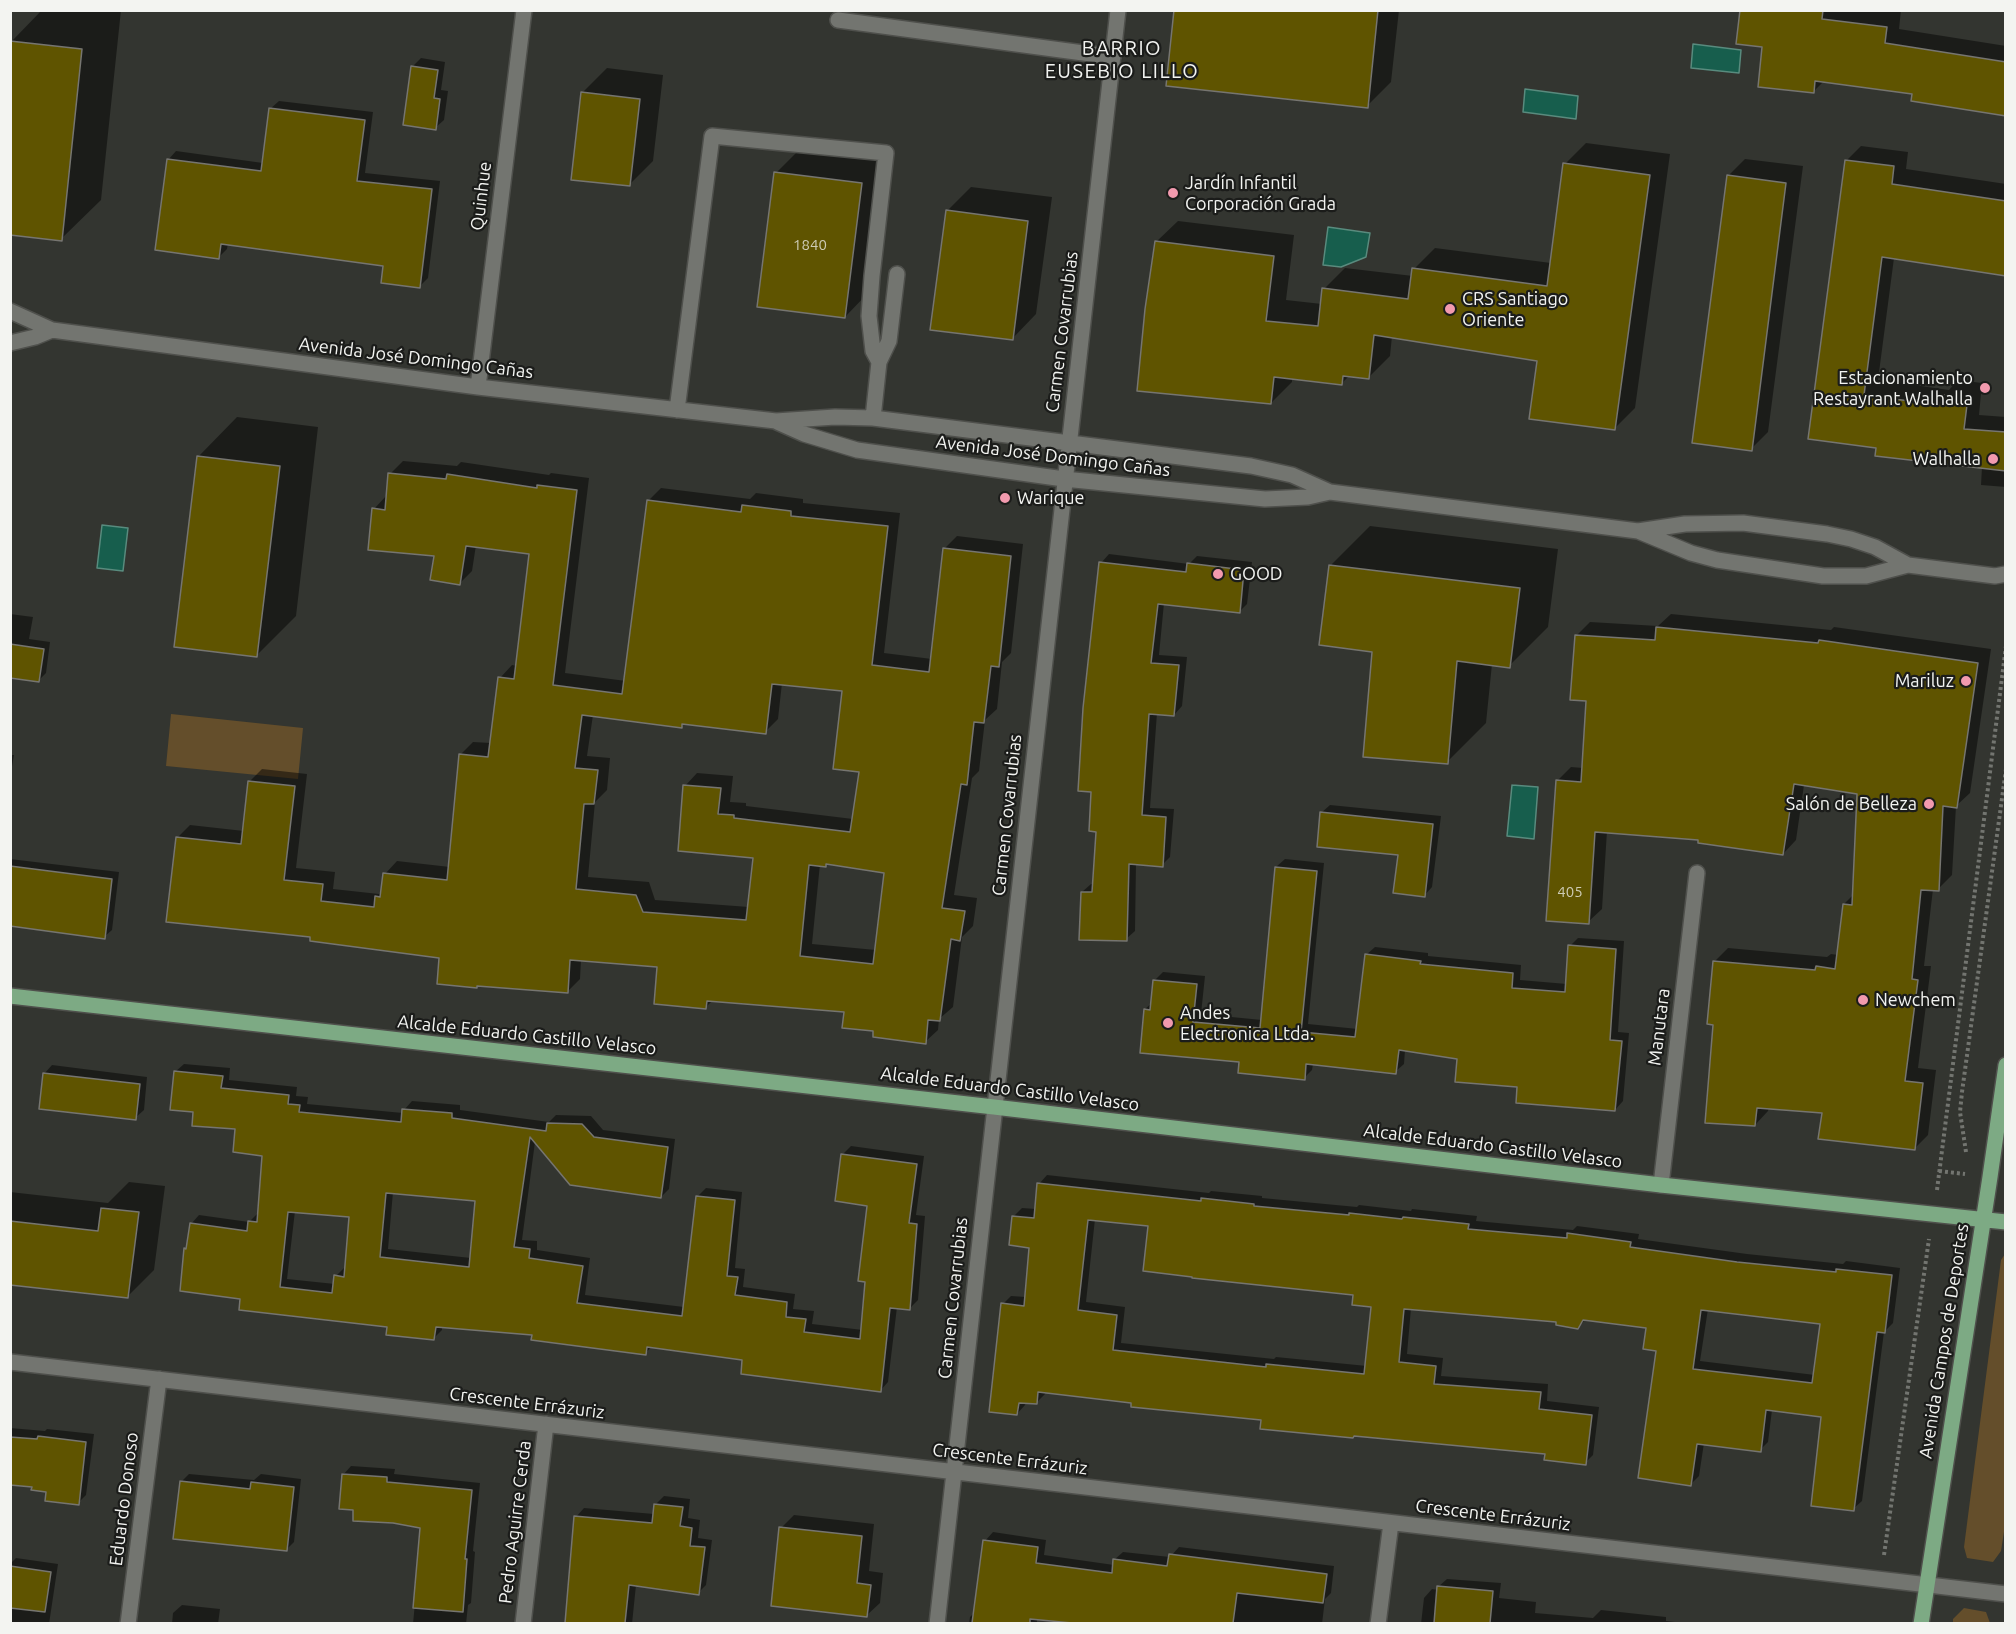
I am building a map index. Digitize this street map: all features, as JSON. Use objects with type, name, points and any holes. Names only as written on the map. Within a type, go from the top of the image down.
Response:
[{"type":"main road","name":"Alcalde Eduardo Castillo Velasco","points":[[10,996],[1661,1185],[2006,1222]]},
{"type":"main road","name":"Avenida Campos de Deportes","points":[[1921,1623],[2006,1065]]},
{"type":"street","name":"Quinhue","points":[[478,387],[524,10]]},
{"type":"street","name":"Carmen Covarrubias","points":[[937,1623],[1118,10]]},
{"type":"street","points":[[838,20],[1113,57]]},
{"type":"street","points":[[677,411],[712,136],[886,153],[869,316],[873,351],[879,362]]},
{"type":"street","points":[[873,418],[879,362],[889,341],[897,274]]},
{"type":"street","name":"Avenida José Domingo Cañas","points":[[10,311],[52,330],[478,387],[776,421],[835,417],[873,418],[1271,469],[1311,482],[1330,492]]},
{"type":"street","name":"Avenida José Domingo Cañas","points":[[10,343],[35,338],[52,330]]},
{"type":"street","name":"Avenida José Domingo Cañas","points":[[776,421],[804,434],[857,450],[1064,479],[1265,500],[1308,497],[1330,492],[1638,531],[1691,553],[1717,560],[1823,576],[1866,576],[1908,565],[2002,577]]},
{"type":"street","name":"Avenida José Domingo Cañas","points":[[1638,531],[1685,524],[1743,523],[1851,539],[1883,551],[1908,565]]},
{"type":"street","name":"Manutara","points":[[1661,1185],[1697,873]]},
{"type":"street","name":"Crescente Errázuriz","points":[[10,1362],[2006,1594]]},
{"type":"street","name":"Eduardo Donoso","points":[[128,1623],[159,1379]]},
{"type":"street","name":"Pedro Aguirre Cerda","points":[[523,1623],[546,1424]]},
{"type":"street","points":[[1378,1623],[1391,1523]]},
{"type":"path","points":[[1881,1580],[1924,1262],[1934,1214],[2006,646]]},
{"type":"path","points":[[1967,1154],[1962,1131],[1961,1102],[2006,769]]},
{"type":"shaded area","points":[[1693,44],[1741,50],[1739,73],[1691,68]]},
{"type":"shaded area","points":[[1525,89],[1578,96],[1576,119],[1523,112]]},
{"type":"shaded area","points":[[1328,227],[1370,233],[1366,257],[1341,267],[1323,265]]},
{"type":"shaded area","points":[[102,525],[128,528],[123,571],[97,568]]},
{"type":"shaded area","points":[[171,714],[303,728],[298,779],[166,766]]},
{"type":"shaded area","points":[[1512,785],[1538,787],[1534,839],[1507,836]]},
{"type":"shaded area","points":[[2005,1254],[2006,1519],[2001,1551],[1993,1562],[1967,1558],[1964,1547],[2001,1260]]},
{"type":"shaded area","points":[[1964,1608],[1986,1612],[1990,1623],[1953,1623],[1953,1619]]},
{"type":"building","points":[[1174,10],[1378,10],[1368,108],[1166,86]]},
{"type":"building","points":[[1740,10],[1823,10],[1822,19],[1887,27],[1885,43],[2006,62],[2006,116],[1911,101],[1912,94],[1815,81],[1814,93],[1758,87],[1762,47],[1736,44]]},
{"type":"building","points":[[10,41],[82,49],[62,241],[10,235]]},
{"type":"building","points":[[411,66],[438,70],[434,98],[440,99],[436,130],[403,125]]},
{"type":"building","points":[[581,92],[640,99],[630,186],[571,180]]},
{"type":"building","points":[[269,108],[365,120],[357,181],[432,189],[420,288],[381,283],[383,266],[221,244],[219,259],[155,250],[167,159],[261,171]]},
{"type":"building","points":[[1845,160],[1894,166],[1892,184],[2006,201],[2006,276],[1882,257],[1864,395],[1940,405],[1942,395],[1968,397],[1964,429],[2006,432],[2006,471],[1875,456],[1876,448],[1808,439]]},
{"type":"building","points":[[1563,163],[1650,175],[1615,430],[1529,419],[1537,361],[1374,335],[1369,379],[1343,376],[1342,385],[1274,377],[1271,404],[1137,391],[1145,309],[1155,241],[1274,256],[1266,321],[1318,326],[1322,288],[1408,299],[1412,268],[1547,286]]},
{"type":"building","points":[[774,172],[862,183],[845,318],[757,307]]},
{"type":"building","points":[[1727,175],[1786,183],[1752,451],[1692,443]]},
{"type":"building","points":[[946,210],[1028,221],[1013,340],[930,330]]},
{"type":"building","points":[[197,456],[280,466],[257,657],[174,647]]},
{"type":"building","points":[[388,473],[446,479],[447,474],[537,488],[537,485],[577,490],[553,685],[622,694],[647,500],[741,512],[742,505],[791,511],[791,516],[888,526],[872,665],[929,672],[943,548],[1011,556],[999,667],[991,666],[984,723],[974,722],[967,785],[961,784],[942,908],[965,911],[960,941],[951,939],[940,1021],[928,1020],[926,1044],[873,1037],[873,1031],[842,1028],[844,1012],[707,1001],[706,1009],[654,1004],[657,967],[570,960],[568,993],[477,986],[477,988],[437,984],[439,958],[310,941],[310,937],[166,922],[176,837],[241,844],[248,781],[295,786],[284,880],[323,884],[321,901],[374,907],[375,896],[380,897],[383,873],[447,880],[459,754],[488,757],[498,677],[514,679],[529,554],[466,546],[460,585],[430,580],[434,556],[368,550],[372,508],[385,510]],"holes":[[[772,684],[842,691],[833,769],[859,772],[850,832],[734,818],[734,815],[718,814],[721,788],[683,785],[678,851],[753,858],[746,920],[643,912],[636,895],[576,889],[584,804],[594,804],[598,770],[575,768],[582,715],[682,728],[682,724],[766,734]],[[826,864],[884,873],[873,964],[800,956],[809,865],[826,867]]]},
{"type":"building","points":[[1099,562],[1186,572],[1187,563],[1244,570],[1240,613],[1158,604],[1151,663],[1179,665],[1174,716],[1149,714],[1142,815],[1166,817],[1163,867],[1129,864],[1127,941],[1079,940],[1081,892],[1092,892],[1096,832],[1089,831],[1091,792],[1078,791],[1083,708]]},
{"type":"building","points":[[1329,565],[1520,588],[1510,668],[1457,661],[1448,764],[1363,757],[1372,652],[1319,645]]},
{"type":"building","points":[[1656,627],[1818,643],[1819,640],[1978,663],[1957,808],[1943,806],[1939,891],[1921,890],[1912,979],[1918,980],[1905,1081],[1923,1083],[1915,1150],[1818,1139],[1822,1113],[1757,1108],[1755,1126],[1705,1123],[1713,1025],[1707,1024],[1713,961],[1815,970],[1816,966],[1835,969],[1843,904],[1852,905],[1857,794],[1794,784],[1783,855],[1698,843],[1698,840],[1595,832],[1589,924],[1546,921],[1556,780],[1581,782],[1586,701],[1570,700],[1575,635],[1655,640]]},
{"type":"building","points":[[10,644],[44,649],[39,682],[10,678]]},
{"type":"building","points":[[1320,812],[1433,824],[1425,897],[1393,893],[1398,855],[1317,847]]},
{"type":"building","points":[[10,866],[112,879],[105,939],[10,926]]},
{"type":"building","points":[[1275,867],[1317,871],[1301,1032],[1355,1037],[1365,954],[1421,961],[1420,964],[1513,973],[1512,988],[1565,992],[1568,945],[1616,949],[1610,1040],[1622,1041],[1615,1111],[1516,1103],[1517,1087],[1455,1082],[1457,1059],[1399,1050],[1396,1074],[1306,1064],[1305,1080],[1238,1073],[1239,1062],[1140,1053],[1144,1009],[1150,1010],[1153,980],[1197,984],[1193,1022],[1260,1028]]},
{"type":"building","points":[[174,1071],[223,1076],[221,1088],[289,1095],[288,1104],[300,1105],[299,1112],[401,1122],[402,1109],[452,1113],[452,1118],[546,1131],[547,1123],[582,1124],[594,1137],[668,1147],[661,1198],[570,1185],[530,1137],[514,1247],[530,1249],[529,1258],[583,1266],[577,1303],[682,1316],[696,1196],[735,1200],[727,1276],[738,1277],[735,1295],[787,1302],[786,1317],[806,1319],[804,1332],[860,1339],[865,1282],[858,1281],[867,1206],[835,1201],[841,1154],[917,1164],[909,1223],[917,1224],[910,1310],[890,1308],[881,1392],[741,1374],[742,1360],[647,1347],[646,1355],[531,1340],[532,1335],[436,1327],[434,1340],[386,1335],[387,1327],[239,1310],[240,1299],[180,1291],[184,1248],[186,1249],[190,1223],[247,1231],[248,1221],[257,1222],[262,1156],[233,1152],[235,1129],[192,1126],[193,1112],[170,1110]],"holes":[[[386,1193],[475,1201],[469,1267],[380,1257]],[[288,1212],[349,1217],[344,1277],[334,1275],[332,1293],[280,1287]]]},
{"type":"building","points":[[43,1073],[140,1084],[136,1120],[39,1109]]},
{"type":"building","points":[[1037,1183],[1201,1201],[1201,1198],[1254,1204],[1254,1206],[1469,1224],[1468,1229],[1567,1238],[1567,1233],[1631,1242],[1630,1247],[1737,1262],[1892,1275],[1885,1333],[1877,1332],[1854,1511],[1811,1506],[1821,1417],[1766,1410],[1761,1452],[1697,1444],[1691,1486],[1638,1478],[1656,1351],[1643,1349],[1646,1328],[1583,1320],[1578,1329],[1556,1325],[1556,1322],[1404,1309],[1399,1362],[1436,1366],[1434,1384],[1541,1392],[1539,1409],[1592,1415],[1586,1465],[1544,1460],[1545,1454],[1260,1429],[1261,1420],[1131,1407],[1131,1403],[1038,1392],[1037,1404],[1019,1403],[1017,1415],[989,1412],[1001,1303],[1024,1306],[1029,1248],[1009,1245],[1012,1216],[1034,1218]],"holes":[[[1088,1220],[1148,1226],[1143,1271],[1353,1295],[1352,1305],[1371,1307],[1364,1374],[1266,1364],[1266,1367],[1113,1350],[1117,1315],[1078,1310]],[[1701,1310],[1820,1324],[1812,1383],[1693,1369]]]},
{"type":"building","points":[[101,1208],[139,1212],[128,1298],[10,1285],[10,1221],[98,1231]]},
{"type":"building","points":[[38,1436],[86,1442],[79,1505],[45,1501],[46,1492],[31,1490],[32,1487],[10,1485],[10,1437],[37,1439]]},
{"type":"building","points":[[342,1474],[387,1477],[387,1482],[472,1490],[465,1559],[467,1559],[463,1612],[413,1608],[420,1528],[393,1523],[353,1521],[353,1510],[339,1509]]},
{"type":"building","points":[[180,1481],[250,1489],[251,1482],[294,1487],[287,1551],[173,1539]]},
{"type":"building","points":[[654,1504],[683,1507],[680,1526],[692,1528],[690,1546],[705,1547],[699,1595],[629,1585],[625,1623],[565,1623],[574,1516],[652,1523]]},
{"type":"building","points":[[779,1527],[862,1536],[857,1583],[871,1585],[867,1617],[771,1606]]},
{"type":"building","points":[[983,1540],[1038,1547],[1036,1563],[1112,1573],[1113,1559],[1167,1566],[1169,1554],[1327,1574],[1323,1603],[1237,1593],[1233,1623],[1072,1623],[1030,1619],[1030,1623],[972,1623]]},
{"type":"building","points":[[10,1566],[51,1572],[45,1612],[10,1608]]},
{"type":"building","points":[[1437,1586],[1493,1591],[1490,1623],[1434,1623]]},
{"type":"place","name":"Jardín Infantil Corporación Grada","points":[[1173,193]]},
{"type":"place","name":"CRS Santiago Oriente","points":[[1450,309]]},
{"type":"place","name":"Estacionamiento Restayrant Walhalla","points":[[1985,388]]},
{"type":"place","name":"Walhalla","points":[[1993,459]]},
{"type":"place","name":"Warique","points":[[1005,498]]},
{"type":"place","name":"GOOD","points":[[1218,574]]},
{"type":"place","name":"Mariluz","points":[[1966,681]]},
{"type":"place","name":"Salón de Belleza","points":[[1929,804]]},
{"type":"place","name":"Newchem","points":[[1863,1000]]},
{"type":"place","name":"Andes Electronica Ltda.","points":[[1168,1023]]},
{"type":"district","name":"BARRIO EUSEBIO LILLO","points":[[1122,60]]}]
